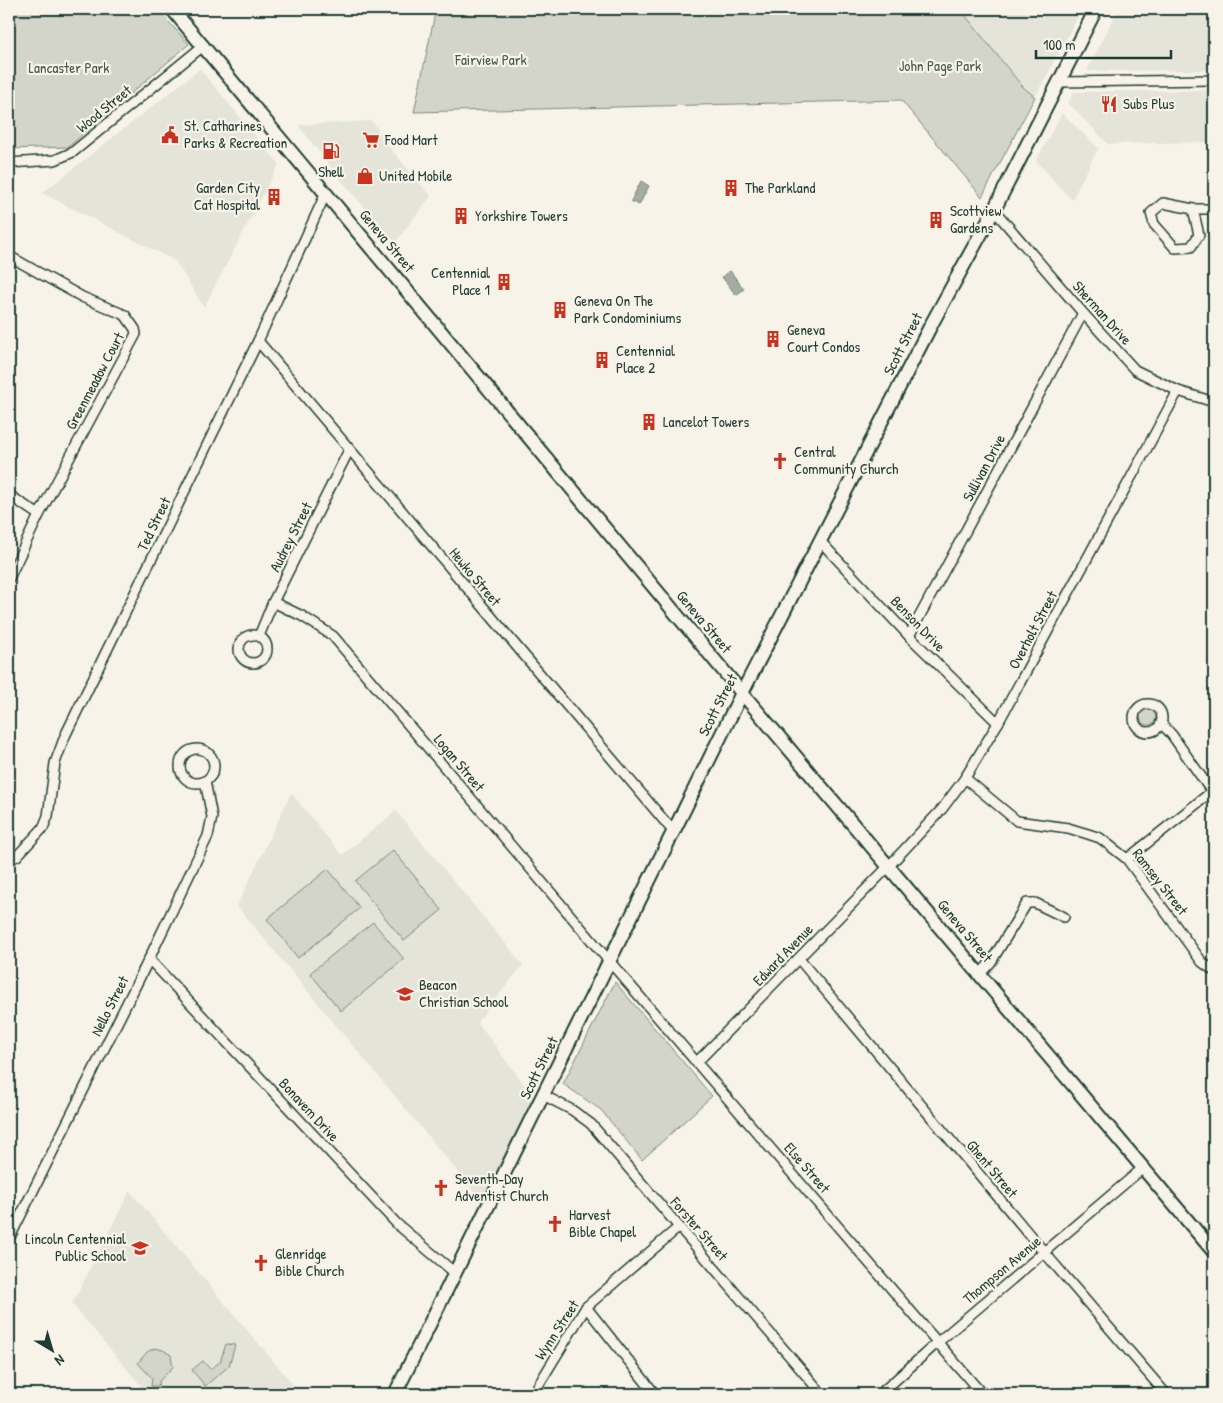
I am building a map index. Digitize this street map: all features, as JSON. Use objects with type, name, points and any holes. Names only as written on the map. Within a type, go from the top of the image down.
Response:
[{"type":"main road","name":"Geneva Street","points":[[172,9],[742,693],[1214,1252]]},
{"type":"main road","name":"Scott Street","points":[[395,1394],[742,693],[931,325],[994,210],[1096,9]]},
{"type":"street","name":"Wood Street","points":[[9,163],[55,160],[72,152],[203,46]]},
{"type":"street","points":[[1059,82],[1214,80]]},
{"type":"street","name":"Ted Street","points":[[9,860],[17,856],[43,828],[48,816],[55,763],[65,736],[258,341],[326,193]]},
{"type":"street","points":[[1193,209],[1199,235],[1191,247],[1175,248],[1154,224],[1151,213],[1163,203],[1193,209],[1214,209]]},
{"type":"street","name":"Sherman Drive","points":[[994,210],[1083,313],[1136,370],[1178,391],[1214,402]]},
{"type":"street","name":"Greenmeadow Court","points":[[9,256],[82,297],[125,315],[135,329],[136,334],[39,515],[9,578]]},
{"type":"street","name":"Sullivan Drive","points":[[909,636],[1083,313]]},
{"type":"street","name":"Hewko Street","points":[[258,341],[673,831]]},
{"type":"street","name":"Overholt Street","points":[[889,866],[942,809],[965,778],[998,723],[1178,391]]},
{"type":"street","name":"Audrey Street","points":[[259,636],[273,602],[349,450]]},
{"type":"street","points":[[9,495],[39,515]]},
{"type":"street","name":"Benson Drive","points":[[820,541],[909,636],[998,723]]},
{"type":"street","name":"Logan Street","points":[[273,602],[302,616],[333,636],[610,961]]},
{"type":"street","points":[[1127,859],[1213,791],[1161,723]]},
{"type":"street","name":"Ramsey Street","points":[[965,778],[1017,821],[1068,828],[1100,838],[1127,859],[1202,962],[1214,971]]},
{"type":"street","name":"Nello Street","points":[[9,1239],[149,959],[208,836],[212,817],[205,781]]},
{"type":"street","name":"Edward Avenue","points":[[697,1062],[889,866]]},
{"type":"street","points":[[980,974],[991,962],[1027,904],[1035,903],[1064,917]]},
{"type":"street","name":"Bonavem Drive","points":[[149,959],[396,1224],[455,1273]]},
{"type":"street","name":"Ghent Street","points":[[799,959],[1044,1252],[1166,1394]]},
{"type":"street","name":"Else Street","points":[[610,961],[982,1394]]},
{"type":"street","name":"Forster Street","points":[[543,1095],[572,1110],[591,1124],[822,1394]]},
{"type":"street","name":"Thompson Avenue","points":[[880,1394],[938,1342],[1143,1168]]},
{"type":"street","name":"Wynn Street","points":[[533,1394],[586,1308],[679,1227]]},
{"type":"street","points":[[586,1308],[655,1394]]},
{"type":"shaded area","points":[[960,9],[1082,9],[1035,97],[1022,86]]},
{"type":"shaded area","points":[[1118,9],[1214,9],[1214,70],[1087,71]]},
{"type":"shaded area","points":[[200,69],[279,164],[204,307],[175,261],[42,193]]},
{"type":"shaded area","points":[[1214,90],[1214,142],[1108,144],[1068,103],[1074,92]]},
{"type":"shaded area","points":[[1062,113],[1098,148],[1072,200],[1036,161]]},
{"type":"shaded area","points":[[372,121],[390,148],[431,196],[395,243],[341,180],[298,125]]},
{"type":"shaded area","points":[[641,181],[649,186],[639,205],[631,201]]},
{"type":"shaded area","points":[[730,271],[744,289],[736,295],[722,277]]},
{"type":"shaded area","name":"Beacon Christian School","points":[[291,793],[342,855],[396,811],[523,965],[477,1022],[535,1099],[481,1200],[237,906]]},
{"type":"shaded area","name":"Lincoln Centennial Public School","points":[[130,1191],[301,1394],[148,1394],[72,1304]]},
{"type":"green space","name":"Lancaster Park","points":[[9,9],[157,9],[189,44],[68,147],[9,149]]},
{"type":"green space","name":"Fairview Park","points":[[436,9],[960,9],[1022,86],[1035,97],[982,197],[901,100],[414,112]]},
{"type":"green space","points":[[1145,709],[1151,709],[1156,714],[1154,723],[1145,725],[1140,720],[1140,714]]},
{"type":"green space","points":[[393,850],[442,910],[404,941],[355,881]]},
{"type":"green space","points":[[328,869],[360,908],[298,958],[267,919]]},
{"type":"green space","points":[[373,922],[404,959],[341,1011],[310,973]]},
{"type":"green space","points":[[615,982],[712,1096],[642,1160],[601,1110],[563,1084]]},
{"type":"green space","points":[[226,1344],[235,1345],[229,1366],[205,1386],[192,1370],[203,1361],[210,1369],[220,1362]]},
{"type":"green space","points":[[155,1348],[171,1355],[173,1367],[160,1380],[158,1386],[151,1386],[152,1378],[138,1363],[147,1352]]},
{"type":"place","name":"Subs Plus","points":[[1109,104]]},
{"type":"place","name":"St. Catharines Parks & Recreation","points":[[170,135]]},
{"type":"place","name":"Food Mart","points":[[371,140]]},
{"type":"place","name":"Shell","points":[[331,151]]},
{"type":"place","name":"United Mobile","points":[[365,176]]},
{"type":"place","name":"The Parkland","points":[[731,188]]},
{"type":"place","name":"Garden City Cat Hospital","points":[[274,197]]},
{"type":"place","name":"Yorkshire Towers","points":[[461,216]]},
{"type":"place","name":"Scottview Gardens","points":[[936,220]]},
{"type":"place","name":"Centennial Place 1","points":[[504,282]]},
{"type":"place","name":"Geneva On The Park Condominiums","points":[[560,310]]},
{"type":"place","name":"Geneva Court Condos","points":[[773,339]]},
{"type":"place","name":"Centennial Place 2","points":[[602,360]]},
{"type":"place","name":"Lancelot Towers","points":[[649,422]]},
{"type":"place","name":"Central Community Church","points":[[780,461]]},
{"type":"place","name":"Beacon Christian School","points":[[405,994]]},
{"type":"place","name":"Seventh-Day Adventist Church","points":[[441,1188]]},
{"type":"place","name":"Harvest Bible Chapel","points":[[555,1224]]},
{"type":"place","name":"Lincoln Centennial Public School","points":[[140,1248]]},
{"type":"place","name":"Glenridge Bible Church","points":[[261,1263]]},
{"type":"park label","name":"John Page Park","points":[[940,66]]}]
